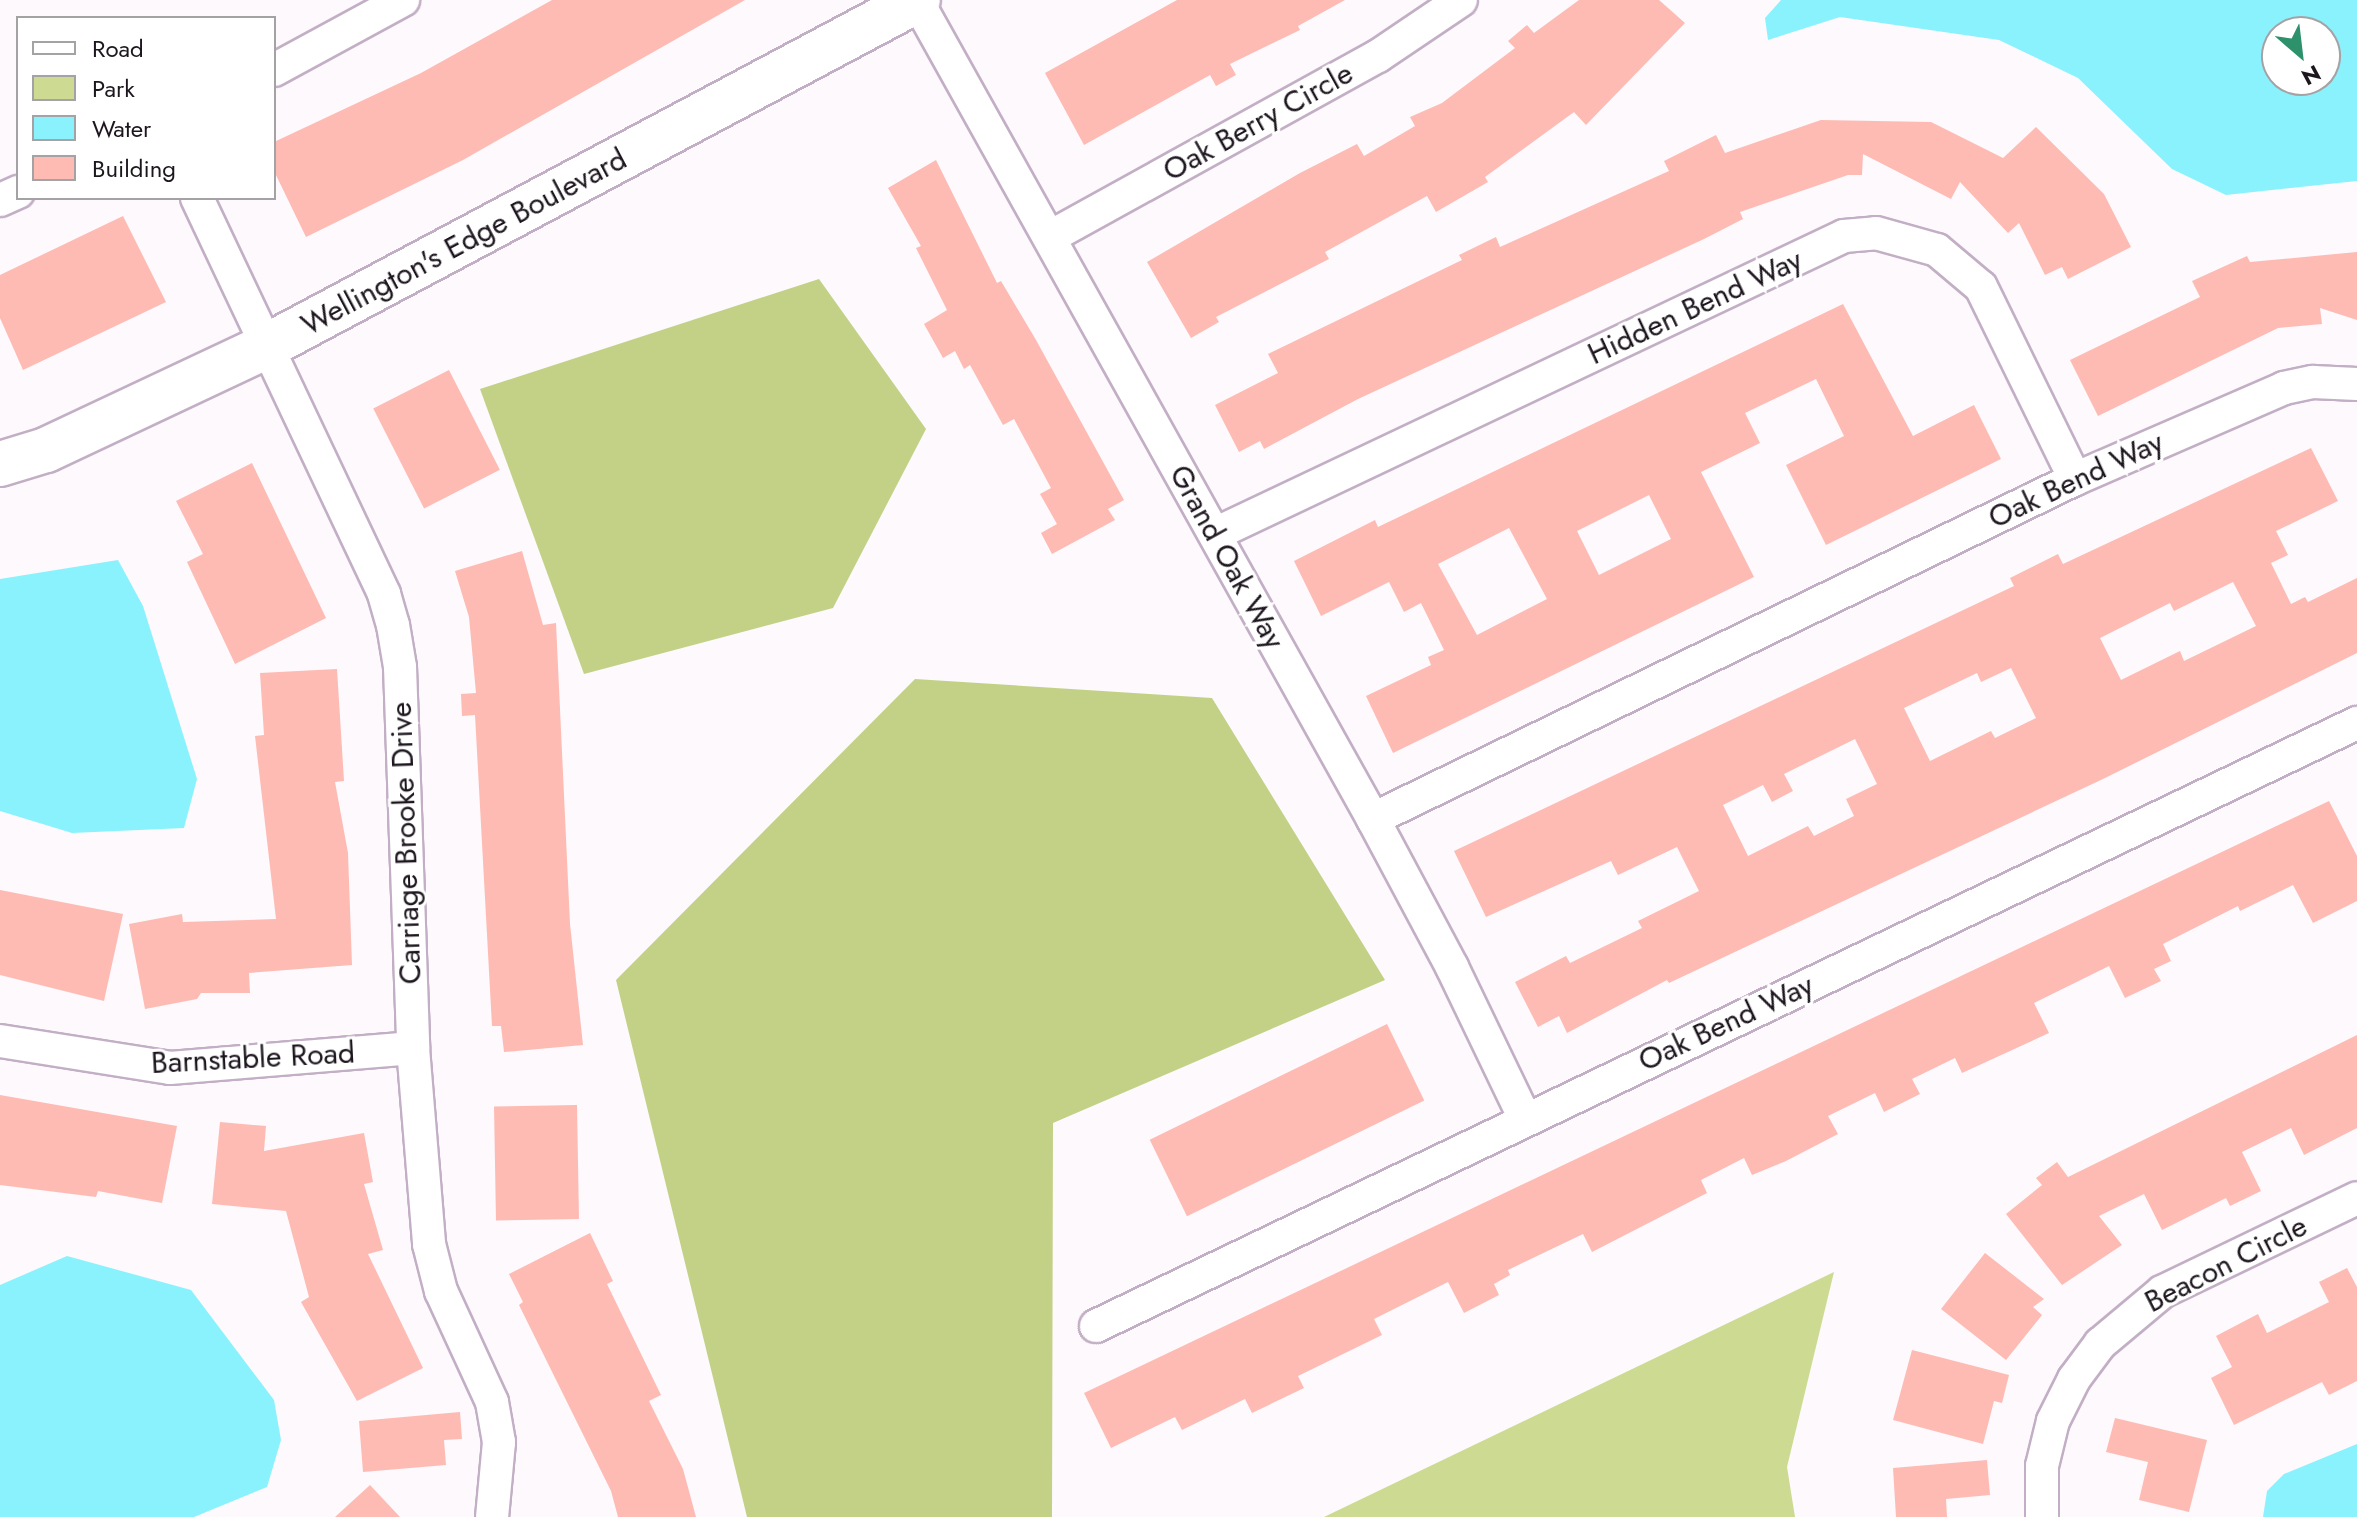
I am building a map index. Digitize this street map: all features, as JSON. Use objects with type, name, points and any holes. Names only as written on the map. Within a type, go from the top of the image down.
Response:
[{"type":"street","points":[[276,69],[403,0]]},
{"type":"street","name":"Grand Oak Way","points":[[917,0],[1373,819],[1452,967],[1525,1119]]},
{"type":"street","name":"Wellington's Edge Boulevard","points":[[0,464],[46,450],[267,346],[917,0]]},
{"type":"street","name":"Oak Berry Circle","points":[[1050,237],[1378,56],[1461,0]]},
{"type":"street","name":"Carriage Brooke Drive","points":[[198,200],[384,594],[393,625],[400,667],[413,1048],[429,1244],[441,1291],[479,1364],[497,1428],[498,1485],[492,1517]]},
{"type":"street","name":"Hidden Bend Way","points":[[1215,534],[1844,236],[1876,233],[1937,250],[1981,287],[2075,479]]},
{"type":"street","name":"Oak Bend Way","points":[[1373,819],[2075,479],[2284,388],[2313,382],[2357,384]]},
{"type":"street","name":"Oak Bend Way","points":[[1096,1326],[2357,723]]},
{"type":"street","name":"Barnstable Road","points":[[0,1041],[170,1068],[413,1048]]},
{"type":"street","name":"Beacon Circle","points":[[2042,1517],[2042,1466],[2053,1421],[2074,1379],[2100,1344],[2162,1292],[2357,1198]]},
{"type":"green space","points":[[819,279],[926,429],[833,608],[584,674],[480,389]]},
{"type":"green space","points":[[915,679],[1212,698],[1385,980],[1053,1123],[1052,1517],[747,1517],[616,980]]},
{"type":"green space","points":[[1834,1272],[1787,1467],[1795,1517],[1324,1517]]},
{"type":"water","points":[[1781,0],[2357,0],[2357,181],[2226,195],[2172,169],[2078,78],[1999,40],[1840,17],[1768,40],[1765,18]]},
{"type":"water","points":[[118,560],[143,606],[197,779],[184,828],[72,833],[0,811],[0,579]]},
{"type":"water","points":[[67,1256],[191,1290],[274,1400],[281,1440],[267,1487],[194,1517],[0,1517],[0,1285]]},
{"type":"water","points":[[2357,1444],[2357,1517],[2263,1517],[2267,1491],[2284,1474]]},
{"type":"building","points":[[552,0],[745,0],[463,160],[306,237],[276,175],[276,141],[421,73]]},
{"type":"building","points":[[1177,0],[1345,0],[1298,26],[1300,30],[1230,64],[1236,75],[1216,86],[1210,75],[1084,145],[1045,73]]},
{"type":"building","points":[[1579,0],[1659,0],[1685,23],[1586,125],[1574,112],[1485,177],[1488,182],[1436,212],[1427,196],[1325,252],[1329,259],[1216,317],[1219,322],[1191,338],[1147,262],[1300,173],[1357,144],[1364,156],[1415,126],[1410,117],[1442,103],[1515,48],[1508,41],[1527,25],[1534,33]]},
{"type":"building","points":[[1821,120],[1931,122],[2003,158],[2036,127],[2104,194],[2131,247],[2068,279],[2062,267],[2045,275],[2019,223],[2008,233],[1960,182],[1951,199],[1863,154],[1862,175],[1848,175],[1740,212],[1743,219],[1704,239],[1358,399],[1264,449],[1260,441],[1239,452],[1215,405],[1278,373],[1268,354],[1462,260],[1459,255],[1496,237],[1500,247],[1669,171],[1664,161],[1716,135],[1725,153]]},
{"type":"building","points":[[936,160],[997,283],[1001,281],[1036,340],[1124,500],[1108,509],[1115,520],[1052,554],[1041,533],[1057,524],[1040,494],[1051,488],[1014,419],[1003,425],[970,365],[964,369],[955,351],[943,358],[924,324],[947,310],[916,248],[921,246],[888,188]]},
{"type":"building","points":[[123,216],[166,302],[23,370],[0,318],[0,275]]},
{"type":"building","points":[[2357,252],[2357,320],[2320,308],[2322,324],[2278,328],[2098,416],[2070,360],[2200,297],[2192,281],[2247,256],[2250,262]]},
{"type":"building","points":[[1843,304],[1913,436],[1974,405],[2001,459],[1826,545],[1786,465],[1844,436],[1816,379],[1745,413],[1760,443],[1701,472],[1754,577],[1393,753],[1366,696],[1431,665],[1428,657],[1444,650],[1421,603],[1404,612],[1389,582],[1321,616],[1294,561],[1375,520],[1378,527]],"holes":[[[1649,495],[1671,539],[1599,575],[1577,531]],[[1509,528],[1547,599],[1477,635],[1438,564]]]},
{"type":"building","points":[[449,370],[500,470],[424,508],[373,409]]},
{"type":"building","points":[[2311,448],[2338,501],[2276,531],[2288,555],[2271,563],[2291,604],[2305,597],[2308,602],[2357,578],[2357,653],[2103,779],[1669,983],[1667,980],[1567,1033],[1559,1016],[1538,1027],[1515,982],[1566,956],[1570,963],[1642,928],[1638,921],[1699,891],[1677,847],[1618,875],[1611,861],[1486,917],[1454,851],[2014,586],[2010,578],[2058,554],[2063,564]],"holes":[[[2233,582],[2256,626],[2184,661],[2180,651],[2121,680],[2100,638],[2170,603],[2174,611]],[[2011,668],[2036,718],[1995,738],[1991,731],[1930,761],[1904,708],[1977,673],[1981,682]],[[1855,739],[1877,784],[1846,799],[1854,816],[1814,836],[1808,826],[1748,856],[1723,805],[1763,785],[1772,802],[1793,791],[1784,774]]]},
{"type":"building","points":[[252,463],[326,618],[235,664],[187,562],[203,554],[176,501]]},
{"type":"building","points":[[522,551],[543,625],[556,623],[570,924],[583,1045],[504,1052],[501,1026],[492,1026],[475,715],[462,716],[461,694],[476,693],[469,617],[455,571]]},
{"type":"building","points":[[337,669],[344,781],[335,782],[348,853],[352,965],[249,973],[250,993],[201,993],[197,999],[145,1009],[129,924],[182,914],[183,922],[276,919],[255,736],[264,735],[260,673]]},
{"type":"building","points":[[2329,801],[2357,856],[2357,901],[2313,923],[2293,885],[2240,911],[2238,906],[2163,944],[2171,961],[2154,969],[2161,981],[2125,998],[2109,966],[2034,1003],[2049,1033],[1962,1073],[1955,1058],[1912,1079],[1920,1094],[1884,1112],[1875,1093],[1828,1116],[1838,1134],[1786,1161],[1752,1175],[1744,1158],[1701,1180],[1707,1193],[1592,1252],[1583,1234],[1508,1270],[1510,1275],[1494,1284],[1499,1295],[1464,1313],[1448,1282],[1374,1319],[1382,1335],[1298,1376],[1304,1388],[1252,1413],[1245,1399],[1182,1430],[1175,1417],[1111,1448],[1084,1393]]},
{"type":"building","points":[[0,890],[123,914],[104,1001],[0,975]]},
{"type":"building","points":[[1387,1024],[1424,1100],[1187,1216],[1150,1140]]},
{"type":"building","points":[[2357,1035],[2357,1128],[2304,1155],[2291,1128],[2242,1152],[2261,1191],[2230,1206],[2226,1198],[2162,1230],[2144,1194],[2099,1216],[2122,1245],[2062,1285],[2006,1214],[2042,1185],[2036,1178],[2057,1162],[2068,1177]]},
{"type":"building","points":[[0,1095],[177,1126],[162,1203],[98,1191],[96,1197],[0,1185]]},
{"type":"building","points":[[577,1105],[579,1219],[496,1220],[494,1106]]},
{"type":"building","points":[[220,1122],[266,1126],[264,1151],[364,1133],[373,1182],[364,1184],[383,1250],[368,1254],[423,1368],[357,1401],[301,1302],[309,1297],[286,1211],[212,1204]]},
{"type":"building","points":[[590,1233],[613,1281],[607,1284],[661,1395],[649,1401],[683,1469],[696,1517],[618,1517],[611,1491],[519,1305],[523,1302],[509,1274]]},
{"type":"building","points":[[1985,1253],[2044,1299],[2033,1307],[2042,1315],[2006,1360],[1941,1309]]},
{"type":"building","points":[[2347,1268],[2357,1287],[2357,1381],[2329,1395],[2322,1382],[2234,1425],[2211,1378],[2232,1367],[2216,1336],[2258,1314],[2267,1333],[2329,1302],[2319,1282]]},
{"type":"building","points":[[1912,1350],[2009,1375],[2002,1403],[1994,1401],[1983,1444],[1893,1420]]},
{"type":"building","points":[[460,1412],[462,1439],[444,1440],[446,1465],[363,1472],[359,1421]]},
{"type":"building","points":[[2115,1418],[2207,1440],[2189,1512],[2139,1500],[2148,1462],[2106,1452]]},
{"type":"building","points":[[1987,1460],[1990,1495],[1946,1499],[1947,1517],[1896,1517],[1893,1468]]},
{"type":"building","points":[[370,1485],[400,1517],[335,1517]]}]
